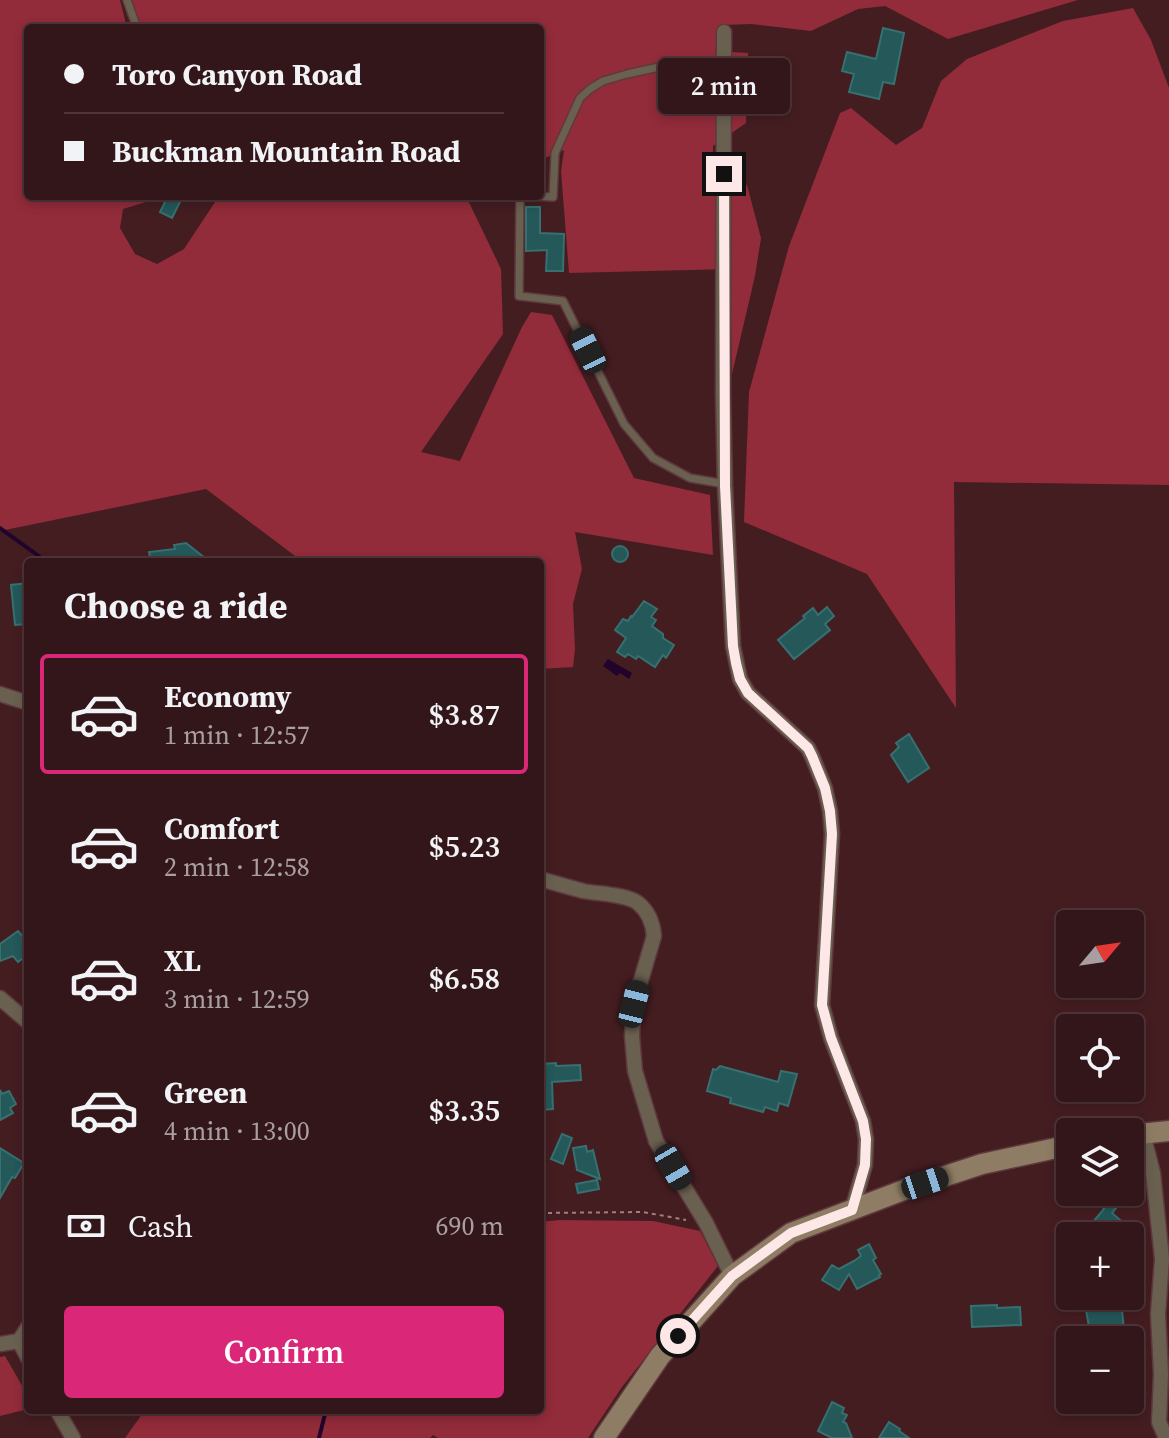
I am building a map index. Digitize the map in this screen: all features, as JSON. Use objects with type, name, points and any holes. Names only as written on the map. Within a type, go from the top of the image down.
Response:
[{"type":"street","points":[[724,32],[725,484],[733,646],[740,679],[753,698],[808,748],[818,769],[830,811],[832,834],[822,1005],[831,1038],[863,1121],[866,1139],[865,1165],[852,1210]]},
{"type":"street","points":[[0,694],[24,702]]},
{"type":"street","points":[[544,880],[633,900],[649,916],[654,936],[634,1004],[632,1036],[635,1071],[656,1141],[706,1223],[732,1276]]},
{"type":"street","points":[[0,998],[24,1019]]},
{"type":"street","points":[[1144,1133],[1169,1131]]},
{"type":"street","points":[[609,1436],[660,1356],[732,1276],[791,1233],[982,1164],[1056,1148]]},
{"type":"street","points":[[1144,1152],[1153,1173],[1162,1259],[1158,1314],[1161,1374],[1159,1422],[1166,1438]]},
{"type":"street","points":[[0,1344],[19,1341],[24,1333]]},
{"type":"street","points":[[19,1341],[24,1350]]},
{"type":"street","points":[[59,1414],[73,1438]]},
{"type":"lane","points":[[127,0],[136,24]]},
{"type":"lane","points":[[544,197],[553,197],[555,153],[580,98],[590,89],[603,81],[673,64],[694,68],[724,80]]},
{"type":"lane","points":[[520,200],[519,296],[563,301],[624,424],[653,458],[690,478],[725,484]]},
{"type":"path","points":[[544,1213],[643,1212],[706,1223]]},
{"type":"shaded area","points":[[0,0],[120,0],[126,24],[24,24],[24,200],[147,200],[123,209],[120,228],[135,254],[157,264],[184,249],[216,200],[468,200],[501,269],[503,334],[421,452],[460,461],[531,312],[552,315],[634,478],[710,495],[713,555],[575,532],[582,569],[573,604],[573,667],[544,669],[544,558],[298,558],[206,489],[0,531]]},
{"type":"shaded area","points":[[130,0],[1078,0],[948,39],[885,6],[858,9],[811,31],[751,24],[722,25],[715,51],[748,53],[746,123],[713,146],[713,185],[747,185],[761,238],[732,374],[730,269],[569,273],[561,171],[564,150],[544,158],[544,24],[139,24]]},
{"type":"shaded area","points":[[1133,8],[1151,40],[1169,88],[1169,485],[954,482],[956,708],[867,574],[744,522],[749,392],[789,246],[840,113],[851,108],[896,145],[922,128],[941,81],[967,59],[1063,21]]},
{"type":"shaded area","points":[[608,659],[632,673],[629,679],[620,673],[617,676],[603,666]]},
{"type":"shaded area","points":[[653,1221],[700,1231],[718,1266],[622,1387],[588,1438],[438,1438],[433,1435],[430,1438],[125,1438],[142,1414],[544,1414],[544,1222]]},
{"type":"shaded area","points":[[5,1356],[24,1389],[24,1410],[0,1416],[0,1357]]},
{"type":"building","points":[[883,28],[904,33],[894,84],[883,82],[879,99],[849,92],[854,74],[842,71],[847,52],[876,59]]},
{"type":"building","points":[[166,200],[181,200],[172,218],[160,212]]},
{"type":"building","points":[[526,207],[540,207],[540,233],[564,234],[563,271],[546,271],[547,250],[526,251]]},
{"type":"building","points":[[186,543],[205,558],[150,558],[149,552],[175,549],[174,545]]},
{"type":"building","points":[[620,546],[626,548],[626,560],[620,562],[614,560],[612,554],[614,548]]},
{"type":"building","points":[[24,583],[24,624],[15,625],[11,585]]},
{"type":"building","points":[[644,601],[657,609],[651,617],[656,620],[652,626],[674,645],[666,658],[663,655],[655,667],[638,656],[636,659],[628,654],[625,657],[617,652],[626,638],[615,630],[623,619],[628,621],[632,617]]},
{"type":"building","points":[[827,607],[834,616],[825,624],[830,630],[794,659],[778,640],[813,608],[818,615]]},
{"type":"building","points":[[909,734],[929,768],[908,782],[891,755],[899,747],[896,743]]},
{"type":"building","points":[[18,931],[24,938],[24,957],[18,962],[13,956],[0,961],[0,944]]},
{"type":"building","points":[[544,1064],[580,1065],[581,1080],[552,1082],[553,1109],[544,1110]]},
{"type":"building","points":[[720,1066],[778,1082],[781,1071],[797,1074],[788,1106],[779,1103],[777,1111],[765,1107],[763,1112],[730,1103],[731,1098],[707,1091],[713,1069]]},
{"type":"building","points":[[0,1090],[2,1094],[9,1091],[16,1104],[10,1108],[13,1113],[0,1120]]},
{"type":"building","points":[[562,1134],[572,1138],[563,1164],[551,1159]]},
{"type":"building","points":[[586,1146],[587,1152],[593,1150],[600,1179],[577,1170],[573,1148]]},
{"type":"building","points":[[0,1148],[24,1163],[0,1198]]},
{"type":"building","points":[[597,1180],[599,1189],[578,1193],[576,1184]]},
{"type":"building","points":[[1102,1206],[1118,1206],[1112,1213],[1122,1222],[1093,1222],[1104,1209]]},
{"type":"building","points":[[869,1244],[880,1277],[857,1289],[849,1274],[839,1290],[822,1280],[832,1265],[839,1269],[854,1261],[861,1256],[858,1250]]},
{"type":"building","points":[[997,1305],[997,1308],[1020,1307],[1021,1325],[972,1327],[971,1306]]},
{"type":"building","points":[[1086,1310],[1122,1310],[1124,1326],[1089,1326]]},
{"type":"building","points":[[832,1402],[844,1408],[842,1413],[847,1415],[843,1422],[852,1438],[832,1438],[818,1431]]},
{"type":"building","points":[[889,1422],[900,1429],[909,1438],[879,1438]]},
{"type":"waterway","points":[[0,528],[41,558]]},
{"type":"waterway","points":[[319,1438],[325,1414]]},
{"type":"route","points":[[678,1336],[732,1276],[791,1233],[852,1210],[866,1151],[863,1121],[831,1038],[822,1005],[832,834],[825,788],[808,748],[748,693],[740,679],[733,646],[723,394],[724,174]]}]
